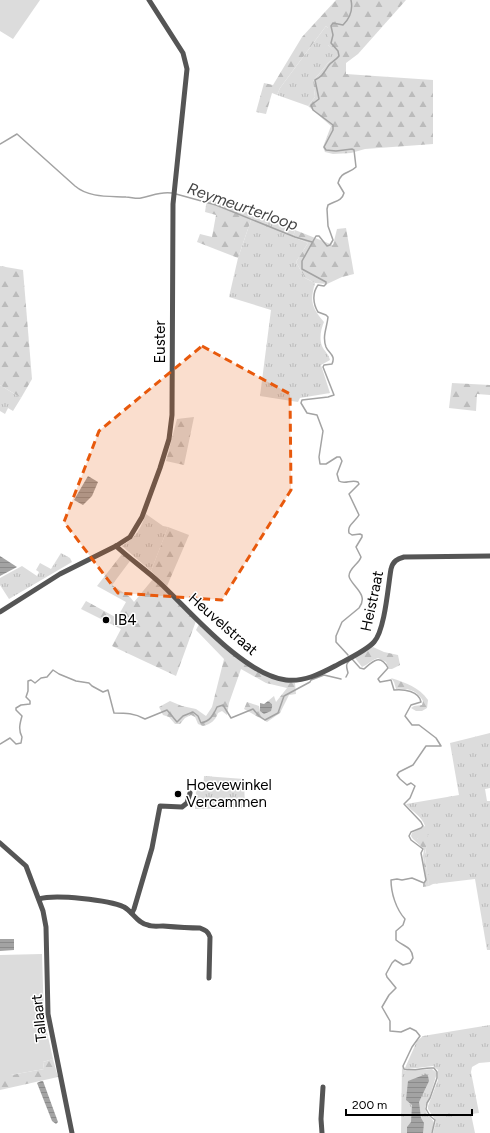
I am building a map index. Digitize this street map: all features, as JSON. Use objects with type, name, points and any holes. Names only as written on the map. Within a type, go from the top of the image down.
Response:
[{"type":"street","name":"Euster","points":[[0,612],[60,574],[116,546],[130,537],[142,517],[169,439],[172,415],[173,204],[187,69],[183,53],[149,0]]},
{"type":"street","name":"Heuvelstraat","points":[[116,546],[159,583],[241,659],[261,670],[285,680],[297,680],[308,678],[351,657]]},
{"type":"street","name":"Heistraat","points":[[351,657],[371,645],[380,632],[392,563],[396,560],[404,557],[490,556]]},
{"type":"street","points":[[132,913],[152,848],[160,806],[182,807],[187,804],[190,793]]},
{"type":"street","name":"Tallaart","points":[[0,843],[26,866],[43,911],[46,927],[49,1023],[72,1133]]},
{"type":"street","points":[[39,899],[87,899],[120,906],[132,913],[138,921],[148,926],[200,928],[208,933],[210,937],[209,978]]},
{"type":"street","points":[[322,1133],[321,1119],[323,1087]]},
{"type":"highlighted area","points":[[202,346],[290,394],[291,490],[222,600],[118,593],[64,522],[99,431]]},
{"type":"green space","points":[[0,0],[40,0],[13,39],[0,31]]},
{"type":"green space","points":[[336,0],[406,0],[358,54],[346,63],[346,74],[433,80],[433,144],[365,149],[351,153],[333,154],[325,152],[323,147],[331,126],[308,106],[315,97],[313,81],[337,54],[328,45],[328,28],[326,26],[280,88],[277,95],[272,93],[266,114],[256,112],[264,83],[273,85],[302,37]]},
{"type":"green space","points":[[326,26],[328,28],[328,45],[338,54],[328,63],[313,81],[315,97],[308,106],[277,95],[280,88]]},
{"type":"green space","points":[[207,199],[253,214],[238,258],[197,242],[200,234],[212,237],[216,215],[205,212]]},
{"type":"green space","points":[[253,214],[295,230],[293,237],[308,243],[296,262],[305,278],[315,283],[312,299],[316,312],[324,322],[321,334],[321,343],[330,360],[321,365],[330,393],[300,398],[298,402],[260,396],[271,310],[229,297],[238,258]]},
{"type":"green space","points":[[346,228],[354,274],[342,277],[327,284],[315,283],[305,278],[296,262],[308,243],[293,237],[295,230],[333,245],[337,229]]},
{"type":"green space","points":[[0,266],[23,270],[32,379],[21,398],[0,385]]},
{"type":"green space","points":[[452,383],[490,385],[490,395],[477,394],[476,411],[449,408]]},
{"type":"green space","points":[[0,385],[21,398],[13,411],[8,408],[5,414],[0,411]]},
{"type":"green space","points":[[194,417],[184,465],[166,461],[177,419]]},
{"type":"green space","points":[[146,514],[163,526],[168,527],[151,571],[122,546],[137,533]]},
{"type":"green space","points":[[168,527],[189,535],[167,586],[151,571]]},
{"type":"green space","points":[[61,553],[70,558],[72,562],[9,599],[0,585],[0,578],[22,566],[37,576],[39,572],[36,570],[40,563],[51,569]]},
{"type":"green space","points":[[122,554],[130,561],[112,585],[130,597],[134,602],[153,579],[196,621],[176,676],[112,646],[121,629],[81,609],[86,601],[117,618],[126,602],[97,586]]},
{"type":"green space","points":[[199,624],[243,662],[274,678],[295,683],[296,694],[289,695],[280,713],[267,722],[244,709],[247,702],[259,706],[260,711],[272,704],[268,701],[274,696],[276,702],[287,688],[266,683],[241,669],[229,703],[227,715],[222,711],[218,713],[212,722],[203,726],[198,724],[195,717],[191,715],[185,718],[180,724],[175,724],[169,717],[163,715],[159,707],[170,701],[182,706],[196,709],[206,716],[212,707],[224,659],[196,630]]},
{"type":"green space","points":[[373,647],[384,652],[398,655],[400,665],[389,669],[386,662],[378,658],[362,667],[355,658]]},
{"type":"green space","points":[[391,678],[407,684],[421,692],[428,700],[427,708],[422,711],[416,711],[411,708],[422,705],[423,701],[421,697],[412,690],[396,689]]},
{"type":"green space","points":[[490,733],[490,788],[485,789],[487,801],[490,801],[490,950],[487,950],[475,879],[433,884],[429,886],[425,857],[427,840],[425,833],[417,839],[413,839],[411,836],[412,833],[425,826],[422,819],[406,804],[459,795],[450,743]]},
{"type":"green space","points":[[204,776],[244,779],[245,808],[195,809],[196,790],[203,791]]},
{"type":"green space","points":[[426,832],[429,843],[426,847],[425,857],[429,886],[423,887],[423,884],[426,881],[423,856],[424,849],[413,839],[417,839],[421,834]]},
{"type":"green space","points":[[42,954],[44,1019],[53,1059],[43,1062],[44,1069],[11,1075],[0,1075],[0,955]]},
{"type":"green space","points":[[490,1025],[490,1062],[479,1063],[472,1067],[471,1072],[479,1113],[471,1114],[475,1133],[433,1133],[436,1121],[428,1109],[428,1106],[438,1080],[438,1070],[433,1066],[409,1069],[405,1068],[417,1041],[423,1036]]},
{"type":"green space","points":[[53,1059],[58,1077],[0,1090],[0,1075],[11,1075],[44,1069],[43,1062]]},
{"type":"green space","points":[[402,1065],[403,1069],[406,1071],[432,1069],[437,1073],[425,1107],[434,1124],[431,1133],[401,1133]]},
{"type":"shaded area","points":[[88,476],[98,482],[92,496],[83,505],[74,500]]},
{"type":"shaded area","points":[[0,556],[17,567],[0,576]]},
{"type":"shaded area","points":[[268,701],[272,704],[271,711],[264,714],[260,711],[260,703],[264,704]]},
{"type":"shaded area","points":[[0,939],[14,939],[14,950],[0,951]]},
{"type":"shaded area","points":[[426,1074],[429,1081],[419,1102],[421,1118],[424,1123],[423,1133],[407,1133],[407,1127],[411,1122],[412,1105],[406,1100],[408,1081]]},
{"type":"shaded area","points":[[43,1081],[58,1122],[56,1124],[52,1121],[37,1083]]},
{"type":"waterway","points":[[348,655],[336,642],[336,636],[342,622],[359,608],[362,603],[361,594],[349,576],[349,573],[361,557],[356,547],[362,535],[352,535],[349,533],[350,526],[359,515],[349,494],[359,484],[355,481],[339,481],[337,474],[342,461],[340,457],[337,457],[326,464],[320,464],[319,457],[323,431],[317,415],[307,413],[301,403],[302,400],[334,395],[323,367],[324,365],[332,364],[333,361],[333,357],[327,349],[325,343],[328,317],[318,312],[315,306],[314,298],[318,285],[324,286],[326,282],[302,269],[302,261],[316,236],[319,236],[327,246],[330,245],[333,240],[328,226],[328,205],[342,198],[344,193],[338,183],[339,179],[341,176],[356,167],[354,150],[326,150],[324,147],[333,130],[333,125],[313,110],[311,105],[319,99],[315,80],[322,75],[330,64],[339,56],[338,51],[331,43],[333,35],[331,26],[333,23],[343,25],[351,10],[351,0]]},
{"type":"waterway","name":"Reymeurterloop","points":[[0,144],[17,134],[75,186],[86,193],[139,198],[160,193],[172,193]]},
{"type":"waterway","name":"Reymeurterloop","points":[[176,194],[216,205],[295,237],[312,242]]},
{"type":"waterway","points":[[352,659],[360,668],[364,669],[376,660],[385,663],[388,668],[378,679],[380,682],[391,680],[394,690],[406,690],[414,693],[420,698],[421,702],[411,705],[405,716],[412,725],[419,725],[436,738],[441,746],[426,746],[413,765],[399,772],[397,775],[407,785],[411,783],[415,786],[410,798],[404,804],[423,826],[411,832],[409,836],[411,840],[423,849],[421,853],[426,880],[424,883],[412,878],[391,880],[395,901],[399,911],[405,919],[403,925],[396,931],[396,940],[411,951],[413,958],[410,963],[403,965],[395,960],[392,963],[386,974],[396,988],[389,995],[382,1007],[390,1021],[390,1031],[401,1032],[410,1028],[416,1031],[420,1036],[412,1047],[403,1066],[404,1069],[411,1070],[434,1068],[437,1072],[437,1078],[426,1109],[430,1116],[435,1120],[432,1133]]},
{"type":"waterway","points":[[346,677],[348,673],[347,665],[349,661]]},
{"type":"waterway","points":[[0,744],[10,738],[16,744],[21,743],[22,737],[20,726],[22,716],[16,708],[21,705],[30,704],[30,701],[26,697],[28,691],[28,681],[31,680],[35,683],[41,678],[47,677],[53,670],[76,681],[89,683],[103,692],[108,690],[114,713],[130,714],[145,719],[167,710],[177,722],[183,716],[193,712],[198,716],[201,723],[209,719],[217,707],[223,705],[231,718],[253,709],[265,720],[278,713],[284,696],[310,682],[311,680],[324,675],[341,679]]},
{"type":"place","name":"IB4","points":[[106,620]]},
{"type":"place","name":"Hoevewinkel Vercammen","points":[[178,794]]}]
